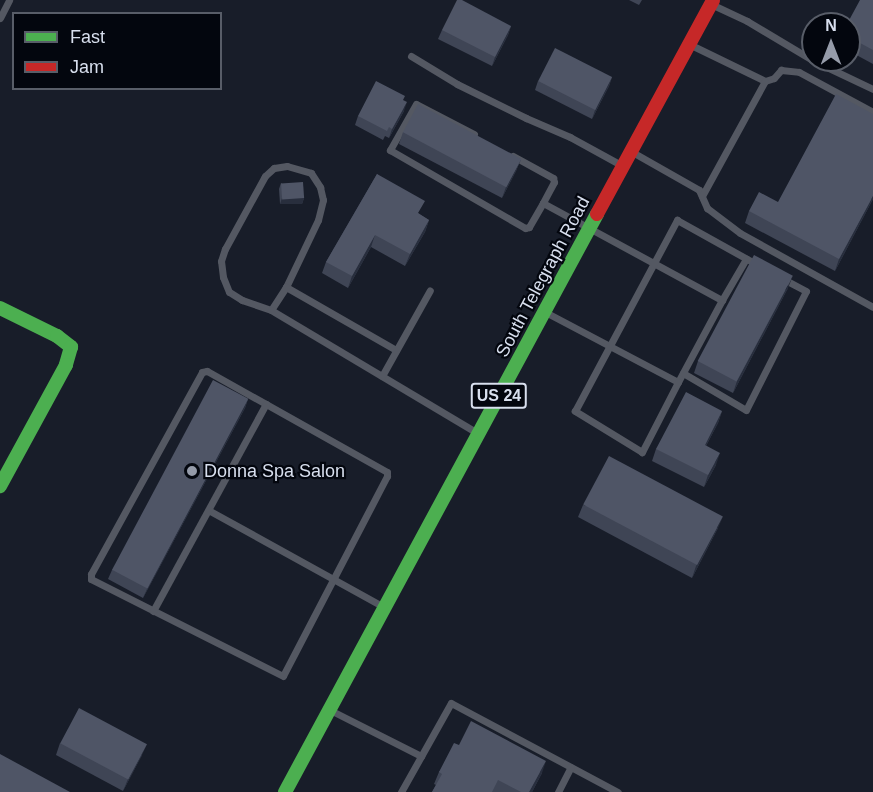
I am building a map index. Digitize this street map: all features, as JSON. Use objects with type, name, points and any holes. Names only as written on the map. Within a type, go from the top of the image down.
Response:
[{"type":"main road","name":"South Telegraph Road","points":[[285,792],[712,2]]},
{"type":"main road","points":[[0,308],[57,336],[71,348],[66,365],[0,486]]},
{"type":"lane","points":[[0,18],[9,0]]},
{"type":"lane","points":[[712,2],[814,60],[873,89]]},
{"type":"lane","points":[[689,44],[765,81]]},
{"type":"lane","points":[[411,56],[457,84],[570,137],[624,166]]},
{"type":"lane","points":[[702,196],[765,81],[774,78],[781,70],[799,72],[873,112]]},
{"type":"lane","points":[[480,138],[416,104],[390,150],[525,228],[529,227],[554,182],[553,178],[501,149]]},
{"type":"lane","points":[[632,151],[699,190],[707,207],[740,232],[873,308]]},
{"type":"lane","points":[[271,310],[286,287],[318,220],[322,201],[320,187],[310,173],[287,166],[274,168],[265,176],[225,249],[222,261],[223,277],[229,292],[242,300],[271,310],[478,434]]},
{"type":"lane","points":[[543,203],[722,300]]},
{"type":"lane","points":[[746,259],[642,452],[575,411],[677,220],[766,270]]},
{"type":"lane","points":[[683,373],[746,410],[806,291],[776,275]]},
{"type":"lane","points":[[286,287],[396,350]]},
{"type":"lane","points":[[382,375],[430,290]]},
{"type":"lane","points":[[545,312],[678,382]]},
{"type":"lane","points":[[207,371],[266,404],[387,472],[387,476],[283,676],[91,579],[91,574],[202,372],[207,371]]},
{"type":"lane","points":[[153,611],[210,511],[266,404]]},
{"type":"lane","points":[[210,511],[384,607]]},
{"type":"lane","points":[[401,792],[451,703],[612,791]]},
{"type":"lane","points":[[330,710],[421,756]]},
{"type":"lane","points":[[558,792],[571,767]]},
{"type":"building","points":[[457,0],[462,0],[511,26],[495,57],[442,30]]},
{"type":"building","points":[[860,0],[873,0],[873,50],[861,44],[861,12],[854,12]]},
{"type":"building","points":[[555,48],[612,77],[595,110],[538,81]]},
{"type":"building","points":[[376,81],[405,96],[403,100],[407,102],[392,129],[389,127],[387,131],[358,116]]},
{"type":"building","points":[[836,94],[873,114],[873,196],[839,259],[749,211],[759,192],[778,202]]},
{"type":"building","points":[[418,104],[521,159],[506,187],[403,132]]},
{"type":"building","points":[[377,174],[425,201],[418,213],[429,220],[410,254],[375,235],[352,276],[326,262]]},
{"type":"building","points":[[303,182],[304,198],[282,199],[281,184]]},
{"type":"building","points":[[754,255],[793,276],[737,382],[698,361]]},
{"type":"building","points":[[213,380],[248,399],[147,589],[112,570]]},
{"type":"building","points":[[686,392],[722,411],[705,445],[720,453],[708,475],[656,449]]},
{"type":"building","points":[[609,456],[723,517],[697,565],[583,505]]},
{"type":"building","points":[[79,708],[147,744],[128,779],[60,743]]},
{"type":"building","points":[[471,721],[546,761],[529,792],[521,792],[498,780],[492,792],[432,792],[442,774],[439,772],[454,743],[459,745]]},
{"type":"building","points":[[0,754],[70,792],[0,792]]},
{"type":"traffic: fast","points":[[285,792],[597,214]]},
{"type":"traffic: fast","points":[[0,308],[57,336],[71,347],[66,365],[0,486]]},
{"type":"traffic: jam","points":[[597,214],[713,0]]},
{"type":"place","name":"Donna Spa Salon","points":[[192,471]]}]
